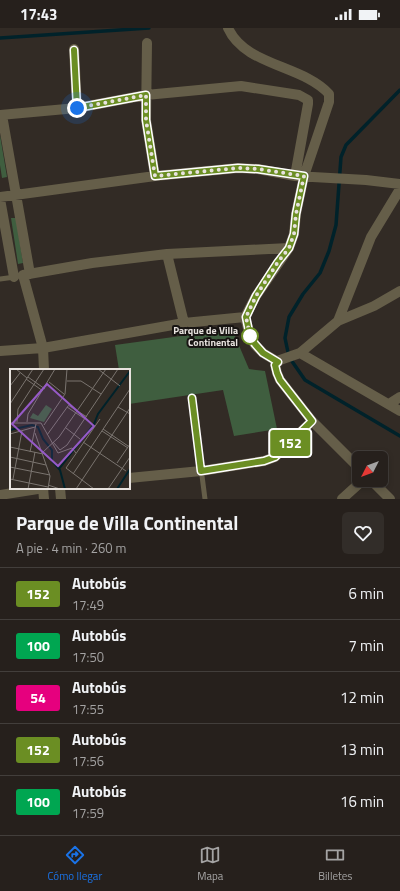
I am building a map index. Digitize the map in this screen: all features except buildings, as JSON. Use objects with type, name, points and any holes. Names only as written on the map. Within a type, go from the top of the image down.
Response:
[{"type":"street","points":[[228,28],[234,39],[242,46],[255,54],[316,83],[329,94],[329,102],[303,176]]},
{"type":"street","points":[[147,43],[146,120],[155,176]]},
{"type":"street","points":[[74,50],[77,108]]},
{"type":"street","points":[[22,275],[17,195],[1,115],[77,108],[146,95],[241,86],[299,95],[308,100],[308,104],[303,176],[294,234],[289,248],[256,296],[246,317],[250,336],[255,344],[263,353],[279,361]]},
{"type":"street","points":[[44,369],[43,348],[0,198],[155,176],[238,168],[398,185],[371,237],[338,321]]},
{"type":"street","points":[[22,275],[92,263],[166,254],[289,248]]},
{"type":"street","points":[[166,254],[184,323]]},
{"type":"street","points":[[352,461],[312,421],[280,380],[275,365],[279,361],[300,353],[338,321],[374,306],[400,291]]},
{"type":"street","points":[[0,351],[43,348],[184,323],[246,317]]},
{"type":"street","points":[[300,353],[400,411]]},
{"type":"street","points":[[389,404],[400,397]]},
{"type":"street","points":[[130,478],[201,471],[264,461],[275,457],[312,421]]},
{"type":"street","points":[[342,499],[355,487]]},
{"type":"street","points":[[378,487],[390,499]]},
{"type":"street","points":[[0,495],[38,489]]},
{"type":"street","points":[[60,489],[61,499]]},
{"type":"lane","points":[[0,278],[22,275]]},
{"type":"lane","points":[[192,398],[205,499]]},
{"type":"green space","points":[[0,135],[7,177],[2,178],[0,165]]},
{"type":"green space","points":[[11,218],[16,218],[23,263],[18,264]]},
{"type":"green space","points":[[232,329],[249,369],[265,371],[277,429],[234,436],[223,390],[130,404],[130,369],[119,369],[115,345]]},
{"type":"waterway","points":[[0,38],[149,28]]},
{"type":"waterway","points":[[400,90],[346,145],[341,157],[336,225],[329,251],[320,273],[303,294],[289,317],[285,338],[289,357],[305,380],[400,436]]},
{"type":"bus line","name":"152","points":[[74,50],[77,108],[146,95],[146,120],[155,176],[238,168],[258,169],[295,176],[304,176],[296,214],[294,234],[289,248],[256,296],[246,317],[247,328],[255,344],[263,353],[278,362],[275,365],[280,380],[312,421],[275,457],[264,461],[201,471],[192,398]]},
{"type":"place","name":"Parque de Villa Continental","points":[[250,336]]},
{"type":"route","points":[[77,108],[146,95],[146,120],[155,176],[238,168],[258,169],[295,176],[304,176],[296,214],[294,234],[289,248],[256,296],[246,317],[247,328],[250,336]]}]
